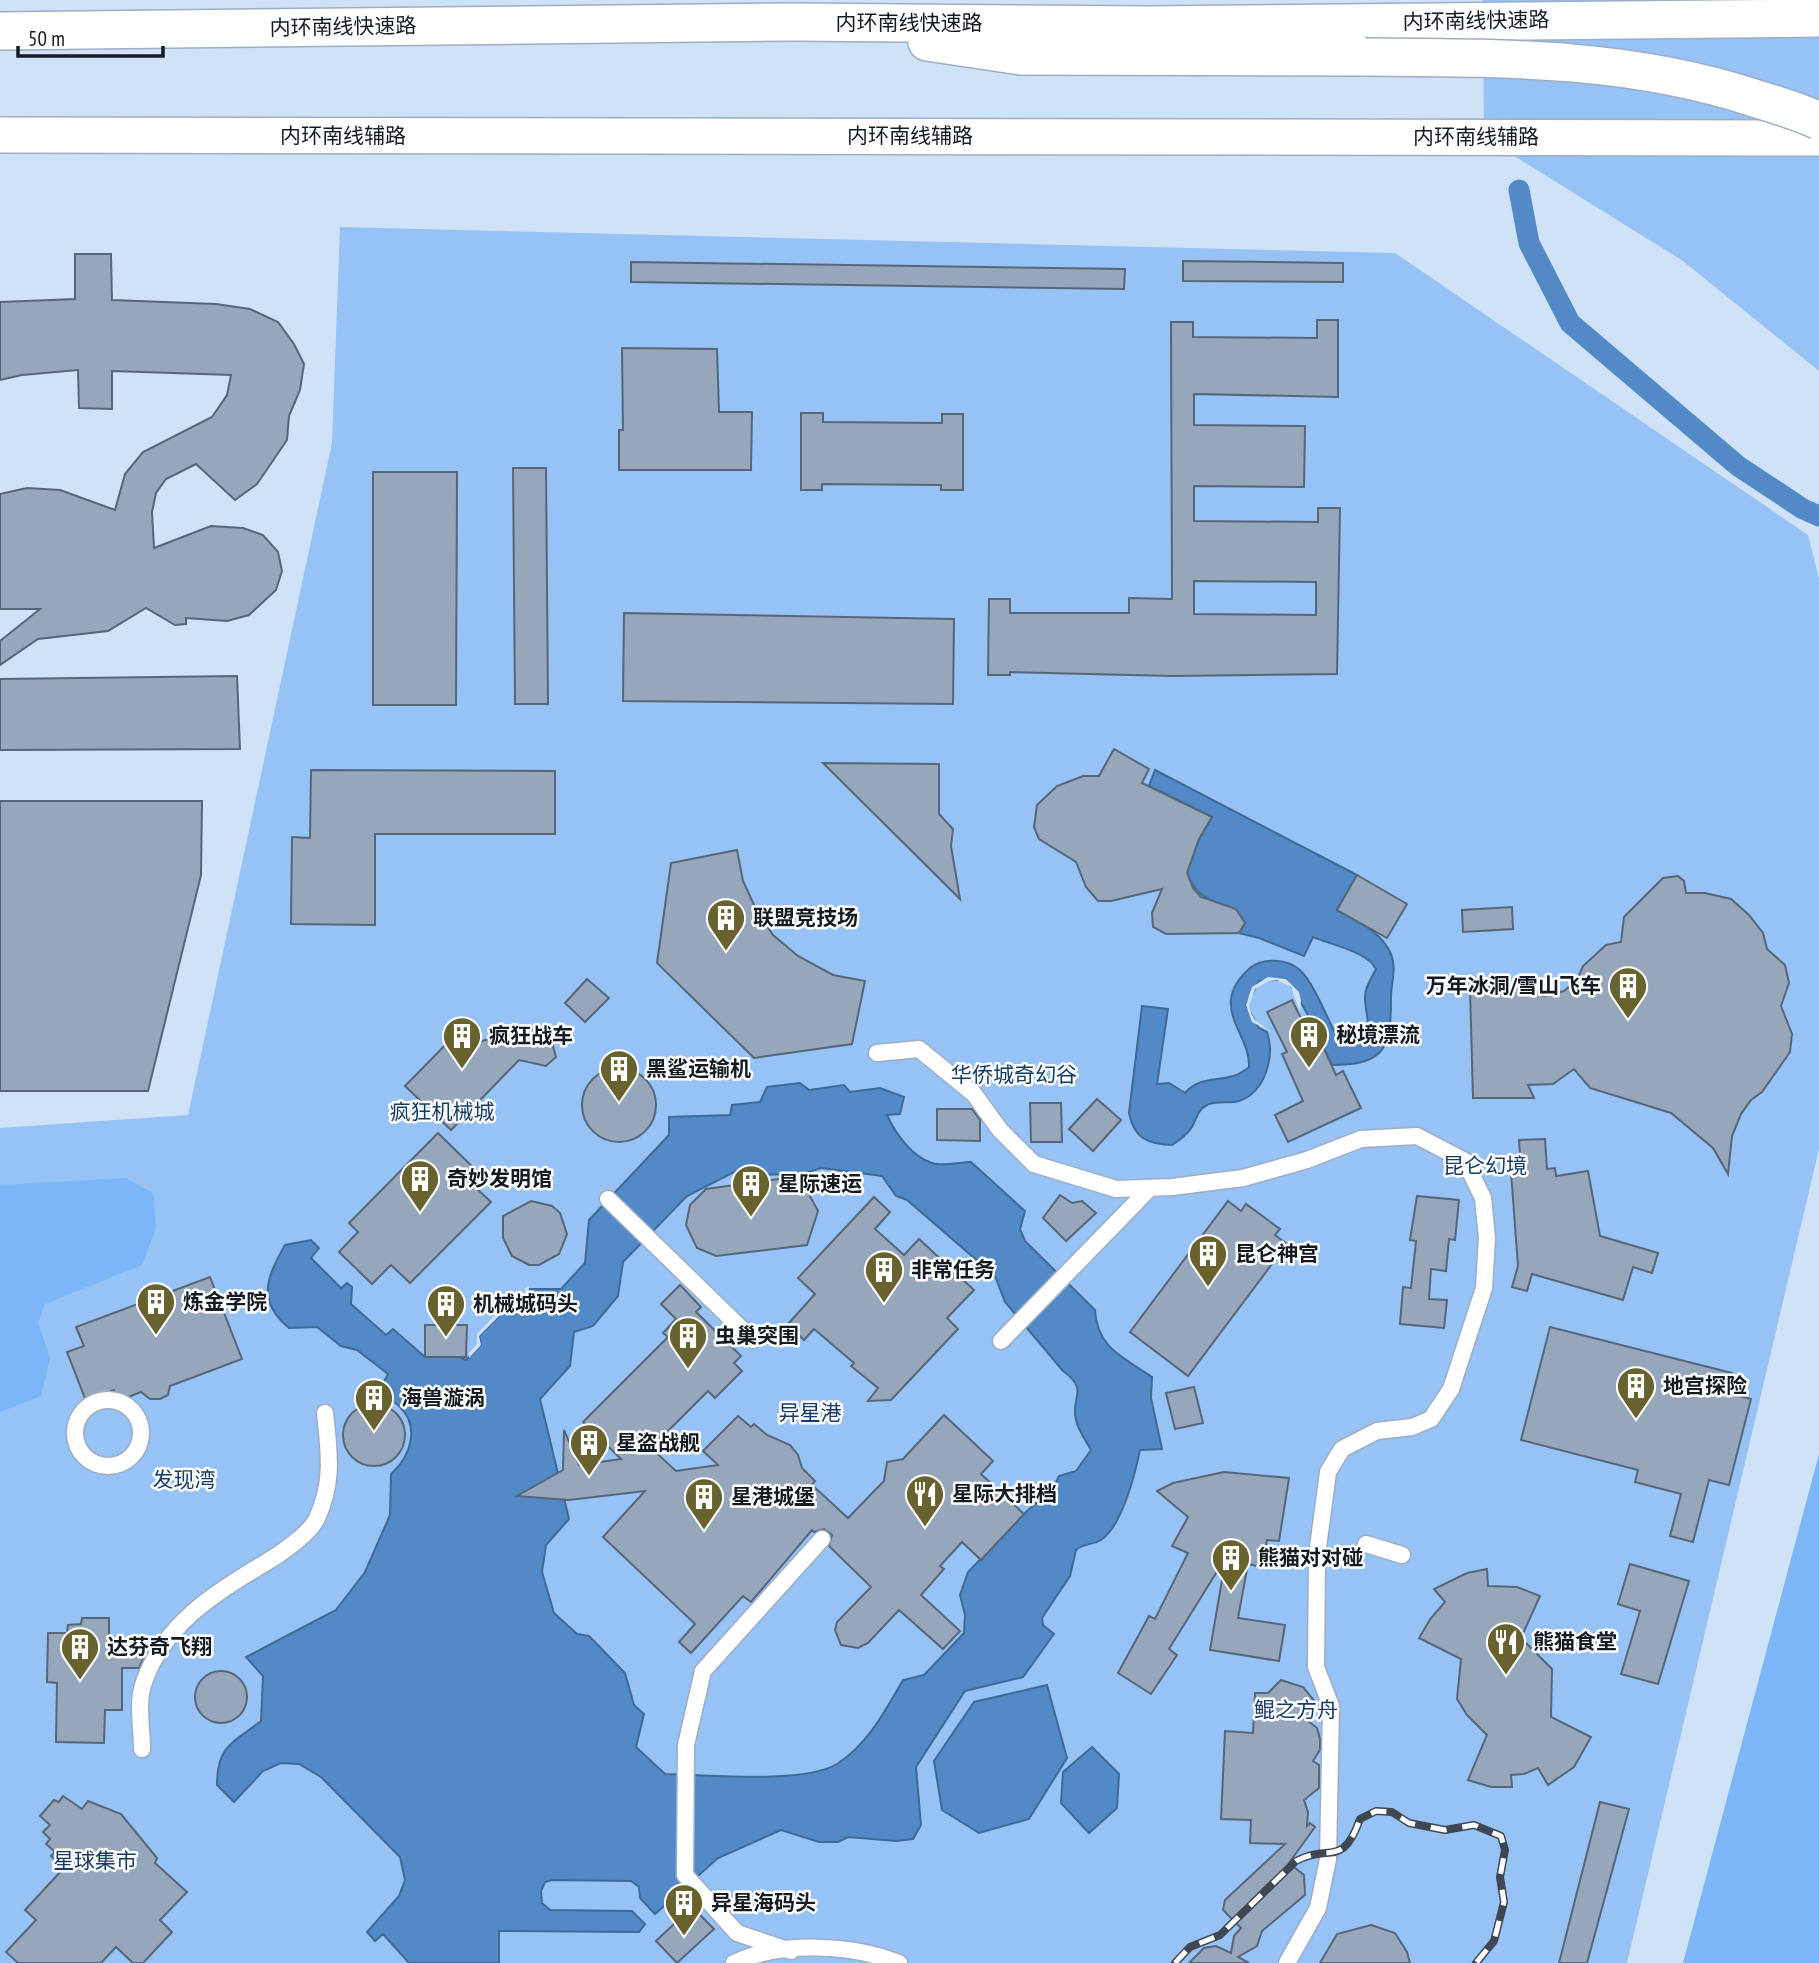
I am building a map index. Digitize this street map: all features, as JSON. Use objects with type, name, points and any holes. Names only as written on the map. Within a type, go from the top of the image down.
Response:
[{"type":"highway","name":"内环南线快速路","points":[[0,31],[794,22],[1148,25],[1819,18]]},
{"type":"highway","points":[[794,22],[1021,56],[1541,59],[1636,68],[1728,89],[1819,121]]},
{"type":"main road","points":[[1641,137],[1819,109]]},
{"type":"main road","name":"内环南线辅路","points":[[0,135],[1819,138]]},
{"type":"street","points":[[877,1053],[919,1049],[974,1094],[1000,1130],[1034,1164],[1116,1189],[1243,1178],[1307,1160],[1361,1139],[1417,1136],[1465,1161],[1483,1198],[1487,1238],[1484,1288],[1451,1389],[1431,1419],[1412,1426],[1377,1431],[1342,1449],[1328,1472],[1317,1555],[1316,1667],[1331,1706],[1328,1859],[1318,1908],[1287,1963]]},
{"type":"street","points":[[1001,1341],[1150,1188]]},
{"type":"street","points":[[608,1199],[753,1340]]},
{"type":"street","points":[[107,1400],[128,1406],[135,1414],[141,1433],[134,1453],[116,1466],[93,1463],[78,1448],[75,1426],[79,1416],[96,1402],[107,1400]]},
{"type":"street","points":[[142,1749],[142,1687],[157,1656],[184,1618],[226,1586],[280,1555],[317,1521],[331,1472],[325,1413]]},
{"type":"street","points":[[791,1951],[737,1933],[685,1875],[686,1745],[703,1671],[822,1539]]},
{"type":"street","points":[[1366,1544],[1402,1555]]},
{"type":"street","points":[[734,1963],[756,1953],[824,1949],[879,1955],[899,1963]]},
{"type":"green space","points":[[1483,0],[1819,0],[1819,371],[1683,261],[1484,137]]},
{"type":"green space","name":"华侨城奇幻谷","points":[[340,227],[1395,253],[1808,535],[1819,579],[1819,1149],[1627,1963],[0,1963],[0,1128],[188,1115],[332,443]]},
{"type":"shaded area","points":[[1155,770],[1357,875],[1337,910],[1381,939],[1391,954],[1394,965],[1387,1040],[1375,1056],[1350,1064],[1332,1065],[1305,1010],[1286,979],[1259,981],[1246,1005],[1259,1028],[1267,1032],[1269,1041],[1269,1062],[1262,1081],[1256,1090],[1239,1101],[1214,1103],[1204,1107],[1188,1132],[1172,1145],[1143,1138],[1134,1128],[1129,1113],[1142,1006],[1168,1009],[1157,1084],[1169,1083],[1185,1093],[1200,1083],[1233,1076],[1249,1067],[1246,1049],[1233,1017],[1231,1000],[1238,982],[1255,964],[1275,961],[1295,966],[1315,992],[1337,1037],[1351,1040],[1361,1039],[1366,1035],[1368,1022],[1365,993],[1376,969],[1358,954],[1313,937],[1304,956],[1239,933],[1245,923],[1230,908],[1200,893],[1187,873],[1199,839],[1212,817],[1149,786]]},
{"type":"shaded area","points":[[800,1083],[809,1090],[844,1085],[850,1092],[880,1088],[904,1097],[900,1114],[887,1115],[905,1144],[918,1156],[932,1163],[971,1162],[1025,1211],[1020,1229],[1025,1241],[1095,1310],[1097,1323],[1106,1343],[1152,1377],[1151,1398],[1162,1449],[1140,1450],[1126,1499],[1115,1523],[1101,1540],[1076,1550],[1070,1576],[1042,1618],[1043,1625],[1054,1634],[1023,1677],[965,1691],[916,1767],[921,1825],[913,1839],[896,1841],[848,1837],[838,1842],[819,1842],[781,1830],[718,1858],[655,1914],[640,1898],[639,1887],[631,1881],[552,1880],[545,1882],[541,1891],[542,1903],[550,1910],[632,1911],[645,1924],[639,1932],[499,1931],[499,1963],[409,1963],[383,1934],[375,1941],[367,1932],[399,1896],[405,1880],[400,1857],[321,1777],[299,1764],[281,1763],[263,1771],[234,1802],[217,1785],[220,1761],[224,1753],[235,1740],[261,1721],[263,1676],[246,1657],[336,1610],[365,1572],[390,1515],[391,1474],[404,1459],[411,1441],[405,1413],[396,1403],[377,1394],[388,1374],[357,1350],[341,1346],[317,1327],[289,1328],[279,1318],[268,1298],[273,1268],[285,1245],[311,1240],[319,1248],[311,1258],[341,1288],[347,1283],[352,1287],[351,1304],[386,1335],[393,1329],[425,1357],[459,1357],[466,1360],[481,1345],[479,1336],[514,1301],[528,1301],[529,1289],[561,1289],[585,1263],[589,1220],[669,1135],[669,1117],[730,1115],[732,1105],[760,1102],[767,1087]],"holes":[[[821,1168],[882,1176],[896,1196],[907,1200],[995,1276],[1005,1302],[1076,1384],[1076,1420],[1091,1450],[1076,1471],[1059,1476],[1047,1500],[1038,1501],[968,1572],[960,1595],[965,1615],[964,1633],[924,1675],[903,1680],[875,1726],[848,1756],[822,1770],[802,1774],[754,1777],[665,1774],[636,1747],[644,1714],[634,1705],[625,1673],[589,1636],[577,1634],[554,1613],[542,1572],[546,1545],[569,1519],[540,1399],[570,1366],[574,1332],[593,1326],[618,1296],[623,1262],[687,1196],[736,1171],[745,1175],[802,1174]]]},
{"type":"shaded area","points":[[126,1178],[153,1193],[156,1228],[142,1265],[45,1304],[38,1323],[50,1358],[41,1396],[0,1412],[0,1185]]},
{"type":"shaded area","points":[[1819,1454],[1819,1963],[1683,1963]]},
{"type":"shaded area","points":[[1047,1685],[1067,1758],[1029,1819],[979,1833],[942,1810],[934,1761],[974,1702]]},
{"type":"shaded area","points":[[1092,1747],[1119,1774],[1117,1808],[1089,1833],[1061,1803],[1063,1772]]},
{"type":"pier","points":[[1268,977],[1286,979],[1299,992],[1301,1001],[1300,1012],[1291,987],[1277,980],[1269,981],[1255,989],[1249,1005],[1251,1013],[1255,1020],[1271,1032],[1252,1022],[1246,1005],[1252,987]]},
{"type":"pier","points":[[529,1286],[528,1301],[514,1301],[479,1336],[481,1345],[469,1358],[469,1353],[477,1344],[477,1334],[512,1298],[525,1297],[525,1288]]},
{"type":"building","points":[[75,254],[111,254],[112,300],[216,304],[250,309],[278,322],[294,344],[304,364],[300,390],[289,416],[287,440],[257,484],[235,500],[196,464],[166,479],[156,493],[152,512],[154,548],[211,526],[243,528],[263,535],[278,552],[282,571],[276,590],[249,615],[227,621],[186,618],[186,624],[175,625],[146,608],[108,631],[38,639],[0,665],[0,641],[40,609],[0,609],[0,494],[27,488],[60,490],[115,510],[125,474],[143,452],[212,417],[227,395],[231,375],[112,371],[112,409],[79,408],[78,370],[22,375],[0,380],[0,302],[75,299]]},
{"type":"building","points":[[1183,261],[1343,263],[1343,282],[1183,281]]},
{"type":"building","points":[[631,262],[1125,269],[1124,289],[631,282]]},
{"type":"building","points":[[1317,320],[1338,320],[1338,397],[1194,394],[1194,425],[1305,426],[1304,487],[1194,486],[1194,521],[1318,522],[1318,508],[1340,508],[1337,674],[1172,676],[1010,672],[1010,675],[988,675],[989,599],[1010,599],[1010,613],[1129,613],[1129,598],[1172,599],[1171,322],[1193,322],[1193,337],[1317,338]],"holes":[[[1194,581],[1316,582],[1316,615],[1194,614]]]},
{"type":"building","points":[[622,348],[717,349],[719,412],[752,412],[751,470],[619,470],[619,430],[623,430]]},
{"type":"building","points":[[801,413],[823,413],[823,422],[942,423],[942,414],[963,414],[963,490],[941,490],[941,485],[822,484],[822,490],[801,490]]},
{"type":"building","points":[[513,468],[546,468],[548,704],[515,704]]},
{"type":"building","points":[[373,472],[457,472],[456,705],[373,705]]},
{"type":"building","points":[[624,613],[954,619],[953,704],[623,701]]},
{"type":"building","points":[[237,676],[240,749],[0,750],[0,679]]},
{"type":"building","points":[[1114,749],[1149,769],[1142,783],[1212,817],[1199,839],[1187,873],[1193,888],[1201,897],[1236,909],[1245,923],[1239,933],[1166,934],[1153,927],[1152,913],[1162,889],[1111,901],[1098,901],[1086,887],[1076,862],[1039,839],[1034,827],[1037,805],[1057,786],[1083,776],[1099,776]]},
{"type":"building","points":[[823,763],[939,764],[939,814],[953,829],[951,846],[960,899]]},
{"type":"building","points":[[311,770],[555,771],[555,834],[375,834],[375,925],[291,924],[292,837],[310,838]]},
{"type":"building","points":[[0,801],[202,801],[201,875],[148,1091],[0,1091]]},
{"type":"building","name":"联盟竞技场","points":[[737,850],[743,881],[756,909],[773,935],[798,956],[833,975],[865,981],[852,1044],[754,1058],[657,963],[671,863]]},
{"type":"building","points":[[1357,875],[1407,904],[1387,938],[1337,910]]},
{"type":"building","name":"万年冰洞/雪山飞车","points":[[1678,876],[1684,881],[1686,893],[1705,893],[1731,899],[1749,915],[1763,933],[1767,949],[1785,965],[1789,983],[1781,1006],[1792,1034],[1790,1052],[1762,1092],[1751,1100],[1741,1114],[1732,1136],[1728,1174],[1713,1148],[1671,1113],[1590,1088],[1574,1069],[1553,1084],[1528,1085],[1534,1098],[1473,1098],[1470,988],[1527,986],[1544,996],[1564,991],[1577,980],[1583,966],[1606,945],[1621,942],[1624,917],[1663,878]]},
{"type":"building","points":[[1512,907],[1513,929],[1463,932],[1462,910]]},
{"type":"building","points":[[587,979],[609,998],[585,1022],[565,1003]]},
{"type":"building","name":"秘境漂流","points":[[1292,1000],[1312,1041],[1319,1038],[1336,1075],[1343,1071],[1361,1108],[1288,1142],[1275,1115],[1303,1101],[1282,1054],[1287,1052],[1267,1012]]},
{"type":"building","name":"疯狂战车","points":[[547,1024],[556,1057],[546,1066],[519,1060],[451,1130],[405,1086],[461,1029],[475,1043],[525,1029],[538,1030]]},
{"type":"building","name":"黑鲨运输机","points":[[619,1068],[633,1071],[645,1079],[653,1091],[656,1105],[653,1119],[645,1131],[633,1139],[619,1142],[605,1139],[593,1131],[585,1119],[582,1105],[585,1091],[593,1079],[605,1071]]},
{"type":"building","points":[[1097,1099],[1121,1120],[1093,1151],[1069,1129]]},
{"type":"building","points":[[1030,1103],[1061,1103],[1062,1142],[1031,1142]]},
{"type":"building","points":[[937,1109],[972,1109],[980,1120],[980,1141],[937,1140]]},
{"type":"building","name":"奇妙发明馆","points":[[438,1133],[484,1178],[475,1187],[491,1202],[410,1283],[391,1265],[372,1284],[339,1252],[358,1232],[349,1223]]},
{"type":"building","points":[[1545,1139],[1547,1169],[1555,1168],[1556,1176],[1588,1171],[1600,1236],[1658,1253],[1652,1273],[1633,1267],[1623,1300],[1532,1274],[1527,1291],[1512,1287],[1518,1266],[1511,1172],[1521,1171],[1519,1140]]},
{"type":"building","name":"星际速运","points":[[786,1178],[805,1187],[818,1211],[807,1245],[716,1256],[697,1248],[686,1225],[690,1205],[706,1189]]},
{"type":"building","points":[[1060,1195],[1072,1203],[1082,1201],[1096,1213],[1066,1241],[1043,1218]]},
{"type":"building","points":[[1417,1196],[1459,1200],[1455,1240],[1449,1239],[1446,1271],[1431,1269],[1429,1299],[1447,1300],[1444,1328],[1400,1324],[1403,1287],[1411,1288],[1416,1241],[1410,1240]]},
{"type":"building","name":"非常任务","points":[[874,1197],[890,1212],[875,1229],[904,1255],[919,1239],[974,1290],[947,1318],[958,1329],[891,1400],[868,1401],[878,1388],[851,1366],[854,1363],[814,1329],[804,1340],[788,1324],[815,1294],[798,1278]]},
{"type":"building","points":[[531,1201],[552,1206],[560,1213],[567,1234],[559,1254],[539,1265],[529,1265],[512,1256],[503,1238],[503,1216]]},
{"type":"building","name":"昆仑神宫","points":[[1228,1201],[1241,1211],[1246,1204],[1280,1229],[1275,1235],[1287,1244],[1188,1376],[1130,1332]]},
{"type":"building","name":"炼金学院","points":[[210,1277],[242,1359],[170,1386],[168,1395],[160,1399],[150,1399],[141,1392],[118,1401],[114,1390],[86,1401],[67,1352],[84,1346],[76,1327]]},
{"type":"building","points":[[680,1285],[701,1307],[696,1312],[741,1356],[734,1363],[742,1371],[715,1398],[708,1391],[651,1448],[676,1471],[718,1465],[703,1451],[738,1416],[751,1427],[754,1424],[767,1435],[790,1445],[798,1455],[802,1468],[815,1481],[812,1485],[848,1518],[884,1481],[887,1462],[903,1459],[944,1415],[993,1461],[981,1474],[1024,1514],[981,1560],[962,1542],[940,1566],[944,1569],[921,1595],[960,1631],[943,1649],[899,1610],[868,1643],[858,1648],[841,1645],[835,1630],[837,1622],[871,1587],[829,1546],[832,1535],[824,1529],[814,1532],[812,1530],[751,1602],[743,1596],[691,1653],[679,1642],[695,1624],[603,1537],[645,1491],[569,1500],[517,1496],[563,1470],[564,1430],[579,1465],[621,1459],[583,1422],[668,1337],[663,1333],[676,1319],[661,1304]]},
{"type":"building","name":"机械城码头","points":[[425,1325],[467,1325],[466,1357],[425,1357]]},
{"type":"building","name":"地宫探险","points":[[1550,1327],[1732,1373],[1727,1393],[1751,1399],[1729,1485],[1709,1480],[1693,1542],[1670,1536],[1681,1494],[1635,1482],[1638,1470],[1521,1440]]},
{"type":"building","points":[[1194,1387],[1203,1423],[1175,1429],[1166,1393]]},
{"type":"building","name":"海兽漩涡","points":[[374,1404],[386,1406],[396,1413],[403,1423],[403,1447],[396,1457],[386,1464],[374,1466],[362,1464],[352,1457],[345,1447],[343,1435],[345,1423],[352,1413],[362,1406]]},
{"type":"building","points":[[1224,1472],[1289,1478],[1279,1541],[1267,1540],[1261,1567],[1248,1564],[1238,1618],[1285,1625],[1279,1661],[1210,1650],[1226,1557],[1169,1649],[1177,1655],[1151,1694],[1118,1673],[1149,1616],[1155,1619],[1188,1553],[1172,1546],[1188,1517],[1157,1491],[1173,1483]]},
{"type":"building","points":[[1630,1564],[1689,1581],[1658,1684],[1621,1674],[1640,1611],[1618,1604]]},
{"type":"building","name":"熊猫食堂","points":[[1487,1569],[1488,1586],[1517,1587],[1540,1596],[1521,1638],[1552,1669],[1551,1717],[1591,1737],[1574,1767],[1548,1785],[1538,1768],[1524,1774],[1511,1775],[1512,1787],[1491,1787],[1468,1780],[1487,1735],[1467,1715],[1457,1699],[1461,1659],[1419,1638],[1445,1602],[1434,1589],[1467,1573]]},
{"type":"building","name":"达芬奇飞翔","points":[[82,1618],[109,1618],[109,1646],[128,1646],[127,1654],[146,1653],[139,1668],[122,1668],[122,1710],[105,1710],[104,1743],[56,1742],[57,1683],[47,1682],[48,1633],[67,1633],[68,1625],[81,1624]]},
{"type":"building","points":[[221,1671],[231,1673],[239,1679],[245,1687],[245,1707],[239,1715],[231,1721],[221,1723],[211,1721],[203,1715],[197,1707],[195,1697],[197,1687],[203,1679],[211,1673]]},
{"type":"building","points":[[1281,1680],[1303,1687],[1318,1705],[1308,1721],[1317,1728],[1320,1739],[1320,1750],[1313,1761],[1319,1765],[1319,1788],[1304,1800],[1308,1812],[1307,1826],[1310,1823],[1315,1827],[1289,1863],[1304,1875],[1305,1895],[1262,1931],[1257,1946],[1238,1957],[1249,1963],[1189,1963],[1204,1948],[1216,1946],[1231,1953],[1234,1936],[1241,1928],[1223,1910],[1225,1900],[1285,1844],[1250,1843],[1251,1820],[1221,1819],[1225,1731],[1253,1733],[1255,1693],[1268,1693]]},
{"type":"building","points":[[63,1796],[82,1809],[88,1801],[121,1814],[157,1858],[155,1863],[187,1892],[160,1920],[172,1932],[143,1963],[133,1963],[116,1947],[101,1963],[18,1963],[6,1952],[36,1920],[25,1910],[64,1868],[51,1856],[55,1852],[46,1844],[50,1839],[43,1832],[50,1825],[40,1816],[54,1800],[59,1802]]},
{"type":"building","points":[[1600,1802],[1629,1809],[1587,1963],[1559,1963]]},
{"type":"building","name":"异星海码头","points":[[692,1907],[714,1929],[677,1963],[656,1941]]},
{"type":"building","points":[[1371,1925],[1395,1933],[1407,1952],[1410,1963],[1320,1963],[1337,1934]]},
{"type":"waterway","points":[[1519,190],[1529,243],[1570,323],[1738,466],[1803,509],[1819,516]]},
{"type":"railway","points":[[1175,1963],[1190,1947],[1220,1935],[1296,1861],[1341,1850],[1360,1819],[1376,1811],[1392,1812],[1409,1823],[1445,1830],[1474,1825],[1501,1836],[1505,1850],[1500,1877],[1504,1902],[1494,1941],[1476,1963]]},
{"type":"place","name":"联盟竞技场","points":[[726,952]]},
{"type":"place","name":"万年冰洞/雪山飞车","points":[[1628,1020]]},
{"type":"place","name":"秘境漂流","points":[[1309,1069]]},
{"type":"place","name":"疯狂战车","points":[[462,1070]]},
{"type":"place","name":"黑鲨运输机","points":[[619,1103]]},
{"type":"place","name":"奇妙发明馆","points":[[420,1213]]},
{"type":"place","name":"星际速运","points":[[751,1218]]},
{"type":"place","name":"昆仑神宫","points":[[1208,1288]]},
{"type":"place","name":"非常任务","points":[[884,1304]]},
{"type":"place","name":"炼金学院","points":[[156,1336]]},
{"type":"place","name":"机械城码头","points":[[446,1338]]},
{"type":"place","name":"虫巢突围","points":[[688,1370]]},
{"type":"place","name":"地宫探险","points":[[1636,1420]]},
{"type":"place","name":"海兽漩涡","points":[[374,1432]]},
{"type":"place","name":"星盗战舰","points":[[589,1477]]},
{"type":"place","name":"星际大排档","points":[[925,1528]]},
{"type":"place","name":"星港城堡","points":[[704,1531]]},
{"type":"place","name":"熊猫对对碰","points":[[1231,1592]]},
{"type":"place","name":"熊猫食堂","points":[[1506,1676]]},
{"type":"place","name":"达芬奇飞翔","points":[[80,1681]]},
{"type":"place","name":"异星海码头","points":[[684,1937]]},
{"type":"park label","name":"疯狂机械城","points":[[442,1112]]},
{"type":"park label","name":"昆仑幻境","points":[[1485,1166]]},
{"type":"park label","name":"异星港","points":[[810,1413]]},
{"type":"park label","name":"发现湾","points":[[184,1480]]},
{"type":"park label","name":"鲲之方舟","points":[[1296,1710]]},
{"type":"park label","name":"星球集市","points":[[95,1861]]}]
